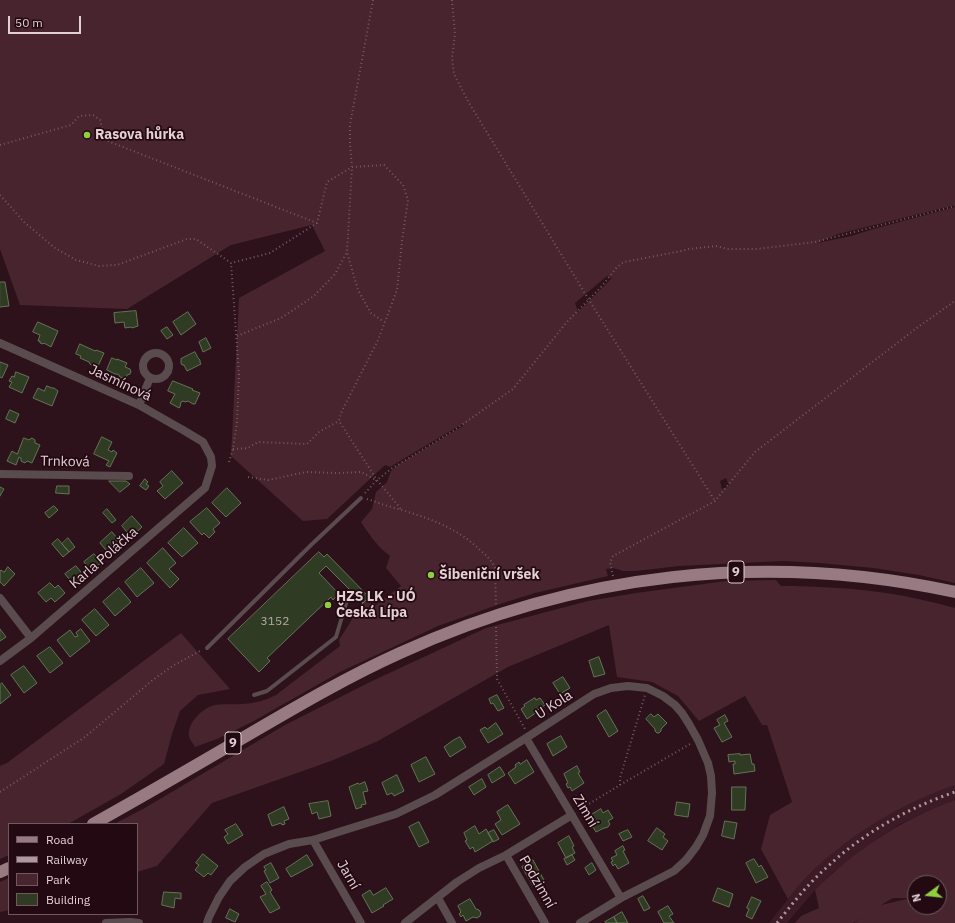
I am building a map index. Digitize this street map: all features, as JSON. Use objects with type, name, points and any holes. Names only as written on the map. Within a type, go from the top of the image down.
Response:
[{"type":"main road","name":"9","points":[[95,823],[297,706],[398,654],[489,617],[558,598],[615,586],[669,578],[740,572],[836,574],[884,579],[955,592]]},
{"type":"street","name":"Jasmínová","points":[[0,343],[139,405],[183,430],[203,442],[211,457],[212,466]]},
{"type":"street","points":[[139,405],[150,378]]},
{"type":"street","name":"Karla Poláčka","points":[[0,660],[31,638],[205,488],[212,466]]},
{"type":"street","name":"Trnková","points":[[0,474],[129,476]]},
{"type":"street","points":[[0,598],[31,638]]},
{"type":"street","name":"U Kola","points":[[207,923],[219,897],[230,881],[245,867],[264,854],[289,844],[313,840],[396,814],[435,795],[594,694],[622,686],[647,688],[663,696],[675,705],[682,713],[698,740],[708,763],[711,776],[712,793],[710,816],[703,835],[696,847],[686,860],[674,871],[621,898],[580,923]]},
{"type":"street","name":"Zimní","points":[[526,738],[621,898]]},
{"type":"street","points":[[405,923],[457,882],[479,868],[506,855],[572,815]]},
{"type":"street","name":"Jarní","points":[[313,840],[361,923]]},
{"type":"street","name":"Podzimní","points":[[506,855],[546,923]]},
{"type":"street","points":[[438,898],[452,923]]},
{"type":"street","points":[[106,923],[139,923]]},
{"type":"lane","points":[[207,648],[305,550],[361,498]]},
{"type":"lane","points":[[254,695],[267,691],[336,637],[348,600]]},
{"type":"path","points":[[373,0],[350,125],[352,167],[347,252],[358,290],[371,313],[384,323]]},
{"type":"path","points":[[452,0],[455,34],[452,58],[454,74],[469,103],[589,300],[715,501]]},
{"type":"path","points":[[0,145],[71,125],[79,116],[93,115],[100,120],[105,140],[317,223]]},
{"type":"path","points":[[0,195],[24,222],[55,248],[76,260],[99,266],[117,265],[187,239],[196,239],[231,263],[270,253],[317,223],[327,182],[352,167],[384,165],[403,185],[408,200],[397,290],[378,340],[341,413],[339,421],[377,480],[402,510]]},
{"type":"path","points":[[496,574],[492,563],[479,549],[447,526],[434,520],[361,498],[377,480],[391,469],[454,431],[513,389],[566,323],[602,286],[617,267],[624,262],[689,249],[716,246],[728,249],[757,249],[815,242],[955,206]]},
{"type":"path","points":[[237,336],[281,318],[314,296],[335,274],[347,252]]},
{"type":"path","points":[[230,462],[237,422],[240,374],[231,263]]},
{"type":"path","points":[[615,586],[611,566],[611,559],[613,556],[715,501],[755,452],[918,327],[955,301]]},
{"type":"path","points":[[233,449],[248,448],[258,442],[307,444],[319,432],[339,421]]},
{"type":"path","points":[[248,477],[268,480],[306,472],[338,474],[361,472],[377,480]]},
{"type":"path","points":[[0,792],[85,737],[154,679],[174,665],[207,648]]},
{"type":"path","points":[[496,657],[497,679],[526,733],[526,738]]},
{"type":"path","points":[[620,785],[620,778],[647,688]]},
{"type":"path","points":[[572,815],[620,785],[698,740]]},
{"type":"shaded area","points":[[955,785],[955,800],[900,824],[877,839],[832,873],[815,890],[787,923],[769,923],[804,880],[842,845],[868,826],[893,811],[936,791]]},
{"type":"green space","points":[[0,0],[955,0],[955,205],[838,234],[817,243],[851,236],[955,207],[955,583],[919,575],[873,568],[783,561],[679,566],[636,571],[623,571],[613,568],[606,569],[608,576],[535,593],[438,626],[340,672],[252,722],[217,739],[195,747],[190,739],[189,729],[191,724],[203,711],[215,705],[254,703],[276,695],[340,646],[339,640],[361,605],[369,597],[376,605],[401,586],[386,568],[390,556],[374,540],[361,522],[372,509],[376,492],[387,482],[391,471],[398,465],[463,426],[462,424],[390,467],[385,465],[327,519],[303,521],[231,456],[239,298],[325,251],[312,225],[231,245],[127,309],[20,305],[0,249]],"holes":[[[607,276],[612,278],[578,312],[575,303]],[[726,478],[729,486],[722,489],[720,481]]]},
{"type":"green space","points":[[776,580],[781,586],[807,586],[873,591],[912,597],[955,608],[955,785],[902,808],[852,838],[817,867],[788,899],[761,849],[770,815],[792,802],[767,725],[762,725],[745,696],[699,721],[678,696],[652,682],[617,677],[609,625],[508,667],[378,741],[331,761],[212,803],[157,866],[138,872],[138,823],[116,823],[143,809],[285,725],[370,682],[486,628],[588,601],[726,581]]},
{"type":"green space","points":[[181,633],[230,689],[198,695],[180,711],[164,764],[121,794],[70,823],[8,823],[8,855],[0,859],[0,766],[7,763]]},
{"type":"green space","points":[[955,800],[955,923],[854,923],[860,918],[853,923],[795,923],[801,916],[819,908],[815,890],[830,875],[880,837],[916,816]]},
{"type":"green space","points":[[8,878],[8,910],[0,912],[0,882]]},
{"type":"building","points":[[0,282],[5,282],[9,306],[0,307]]},
{"type":"building","points":[[136,311],[138,326],[125,328],[124,322],[115,323],[114,313]]},
{"type":"building","points":[[188,312],[196,324],[181,335],[173,322]]},
{"type":"building","points":[[38,322],[58,331],[51,347],[44,343],[40,343],[40,341],[38,341],[40,335],[33,332]]},
{"type":"building","points":[[167,327],[173,335],[167,339],[161,331]]},
{"type":"building","points":[[206,338],[211,348],[203,352],[199,342]]},
{"type":"building","points":[[80,344],[95,351],[104,353],[98,366],[92,366],[89,362],[80,358],[81,356],[76,354]]},
{"type":"building","points":[[195,352],[201,364],[187,371],[181,363],[181,359]]},
{"type":"building","points":[[112,358],[127,363],[125,367],[130,369],[131,372],[125,379],[107,370]]},
{"type":"building","points":[[0,362],[8,365],[2,378],[0,377]]},
{"type":"building","points":[[16,372],[29,377],[22,393],[9,387],[12,382],[9,381],[12,376],[14,377]]},
{"type":"building","points":[[173,381],[200,393],[195,404],[188,401],[183,401],[181,402],[179,408],[170,403],[175,394],[168,391]]},
{"type":"building","points":[[47,386],[58,391],[52,406],[33,398],[38,388],[44,391]]},
{"type":"building","points":[[10,410],[19,414],[15,423],[6,419]]},
{"type":"building","points":[[102,437],[112,442],[108,450],[112,452],[113,450],[117,453],[110,467],[106,465],[109,461],[94,454]]},
{"type":"building","points":[[24,438],[29,440],[32,438],[35,440],[35,443],[40,445],[32,463],[27,461],[25,463],[21,461],[21,458],[19,457],[16,465],[7,461],[12,451],[17,454]]},
{"type":"building","points":[[172,471],[183,483],[165,499],[157,491],[163,486],[160,482]]},
{"type":"building","points":[[145,479],[148,482],[146,484],[149,486],[146,490],[140,486]]},
{"type":"building","points":[[109,481],[126,481],[130,484],[120,492]]},
{"type":"building","points":[[57,486],[69,486],[69,494],[56,493]]},
{"type":"building","points":[[0,487],[4,489],[0,496]]},
{"type":"building","points":[[227,488],[241,503],[226,517],[212,503]]},
{"type":"building","points":[[54,506],[58,510],[49,518],[45,513]]},
{"type":"building","points":[[207,508],[220,523],[213,529],[215,532],[209,538],[204,533],[202,535],[190,522]]},
{"type":"building","points":[[107,509],[116,520],[112,523],[103,513]]},
{"type":"building","points":[[132,516],[142,527],[131,537],[122,526]]},
{"type":"building","points":[[184,528],[198,543],[182,557],[168,543]]},
{"type":"building","points":[[112,532],[123,545],[110,555],[100,543]]},
{"type":"building","points":[[68,538],[75,547],[69,552],[62,544]]},
{"type":"building","points":[[58,539],[69,552],[63,557],[52,544]]},
{"type":"building","points":[[163,548],[176,563],[169,569],[179,579],[170,588],[147,563]]},
{"type":"building","points":[[319,552],[324,557],[327,554],[369,597],[363,603],[326,566],[319,573],[339,594],[333,600],[331,597],[267,658],[270,661],[259,672],[228,639]]},
{"type":"building","points":[[94,554],[102,562],[91,571],[84,562]]},
{"type":"building","points":[[76,566],[85,577],[74,585],[65,574]]},
{"type":"building","points":[[8,567],[15,574],[4,586],[0,582],[0,571],[1,570],[4,572]]},
{"type":"building","points":[[141,568],[154,583],[137,597],[125,582]]},
{"type":"building","points":[[50,583],[55,588],[58,585],[65,593],[55,602],[51,598],[46,602],[38,593]]},
{"type":"building","points":[[119,588],[131,602],[115,616],[103,602]]},
{"type":"building","points":[[95,609],[109,625],[96,636],[82,620]]},
{"type":"building","points":[[0,629],[6,637],[0,641]]},
{"type":"building","points":[[81,629],[90,641],[70,657],[57,640],[70,630],[75,637],[78,636],[76,633]]},
{"type":"building","points":[[50,647],[63,663],[50,673],[37,656]]},
{"type":"building","points":[[599,657],[605,674],[594,677],[589,661]]},
{"type":"building","points":[[24,666],[37,683],[24,693],[11,675]]},
{"type":"building","points":[[563,677],[570,688],[560,694],[553,683]]},
{"type":"building","points":[[2,683],[11,695],[0,704],[0,685]]},
{"type":"building","points":[[497,695],[504,708],[498,711],[493,703],[491,704],[489,699]]},
{"type":"building","points":[[535,698],[536,700],[540,698],[545,705],[527,719],[521,709],[525,706],[524,705]]},
{"type":"building","points":[[606,710],[618,731],[609,737],[597,716]]},
{"type":"building","points":[[651,714],[654,717],[658,714],[667,723],[659,733],[655,731],[646,719]]},
{"type":"building","points":[[725,715],[728,721],[724,723],[732,737],[722,742],[714,728],[720,725],[717,720]]},
{"type":"building","points":[[496,723],[503,734],[488,743],[480,730],[485,727],[487,729]]},
{"type":"building","points":[[561,736],[567,747],[553,756],[547,744]]},
{"type":"building","points":[[460,737],[466,747],[450,757],[444,747]]},
{"type":"building","points":[[750,754],[755,771],[734,774],[733,764],[735,764],[735,761],[729,762],[728,755]]},
{"type":"building","points":[[426,757],[435,774],[419,782],[411,765]]},
{"type":"building","points":[[527,760],[534,772],[515,784],[508,773],[516,767],[515,765],[519,762],[520,764]]},
{"type":"building","points":[[577,766],[580,772],[578,773],[584,783],[572,791],[566,784],[568,783],[564,774]]},
{"type":"building","points":[[500,767],[505,775],[492,783],[488,775]]},
{"type":"building","points":[[397,775],[404,791],[394,796],[392,793],[387,795],[382,783]]},
{"type":"building","points":[[482,779],[486,787],[474,795],[469,787]]},
{"type":"building","points":[[365,782],[368,791],[363,792],[366,804],[361,805],[362,807],[356,809],[349,787]]},
{"type":"building","points":[[732,787],[746,787],[745,810],[732,810]]},
{"type":"building","points":[[328,801],[331,816],[319,819],[317,812],[312,814],[309,804]]},
{"type":"building","points":[[677,802],[690,804],[688,817],[675,815]]},
{"type":"building","points":[[508,805],[520,824],[502,835],[495,824],[501,820],[497,812]]},
{"type":"building","points":[[284,807],[289,819],[284,821],[285,824],[282,825],[281,823],[272,826],[268,815]]},
{"type":"building","points":[[601,809],[603,813],[608,810],[613,818],[608,821],[610,824],[608,827],[596,832],[593,827],[591,828],[588,824],[590,823],[588,817]]},
{"type":"building","points":[[725,821],[737,823],[734,839],[722,836]]},
{"type":"building","points":[[419,822],[429,842],[419,847],[409,827]]},
{"type":"building","points":[[236,824],[243,835],[228,844],[224,837],[228,834],[225,830]]},
{"type":"building","points":[[475,826],[479,834],[486,829],[493,841],[475,852],[473,847],[470,849],[465,841],[467,840],[464,833]]},
{"type":"building","points":[[657,828],[665,834],[663,837],[668,841],[662,850],[648,841]]},
{"type":"building","points":[[494,830],[499,839],[493,842],[488,833]]},
{"type":"building","points":[[628,830],[632,837],[623,841],[619,834]]},
{"type":"building","points":[[569,836],[574,846],[572,847],[575,853],[566,858],[558,843]]},
{"type":"building","points":[[623,846],[625,850],[623,851],[629,863],[618,869],[615,864],[613,866],[611,862],[613,861],[611,858],[617,855],[615,851]]},
{"type":"building","points":[[203,854],[218,866],[211,875],[208,873],[204,877],[195,870],[199,865],[196,863]]},
{"type":"building","points":[[307,855],[313,865],[291,877],[286,869]]},
{"type":"building","points":[[572,855],[575,860],[567,865],[564,859]]},
{"type":"building","points":[[754,859],[759,867],[761,865],[768,877],[756,883],[746,863]]},
{"type":"building","points":[[533,860],[544,880],[533,886],[522,867]]},
{"type":"building","points":[[271,863],[279,878],[270,883],[264,871],[266,870],[264,867]]},
{"type":"building","points":[[592,863],[596,870],[589,875],[585,868]]},
{"type":"building","points":[[267,882],[272,890],[270,892],[280,908],[270,913],[260,897],[266,894],[261,886]]},
{"type":"building","points":[[386,888],[393,899],[372,913],[362,895],[370,890],[373,895]]},
{"type":"building","points":[[718,888],[733,894],[729,907],[713,901]]},
{"type":"building","points":[[164,892],[181,893],[181,899],[175,898],[174,908],[162,905]]},
{"type":"building","points":[[643,896],[650,908],[644,911],[638,899]]},
{"type":"building","points":[[752,897],[761,901],[752,919],[746,916],[749,909],[747,908]]},
{"type":"building","points":[[470,899],[476,909],[481,913],[477,918],[473,917],[466,921],[463,915],[461,917],[459,914],[461,912],[458,906]]},
{"type":"building","points":[[668,906],[673,914],[669,916],[674,923],[664,923],[658,912]]},
{"type":"building","points":[[230,909],[239,914],[235,922],[226,918]]},
{"type":"building","points":[[622,912],[628,923],[617,923],[614,917]]},
{"type":"building","points":[[614,917],[617,923],[605,922]]},
{"type":"railway","points":[[777,923],[794,901],[840,855],[871,833],[903,814],[937,798],[955,792]]},
{"type":"place","name":"Rasova hůrka","points":[[87,135]]},
{"type":"place","name":"Šibeniční vršek","points":[[431,575]]},
{"type":"place","name":"HZS LK - UÓ Česká Lípa","points":[[328,605]]}]
